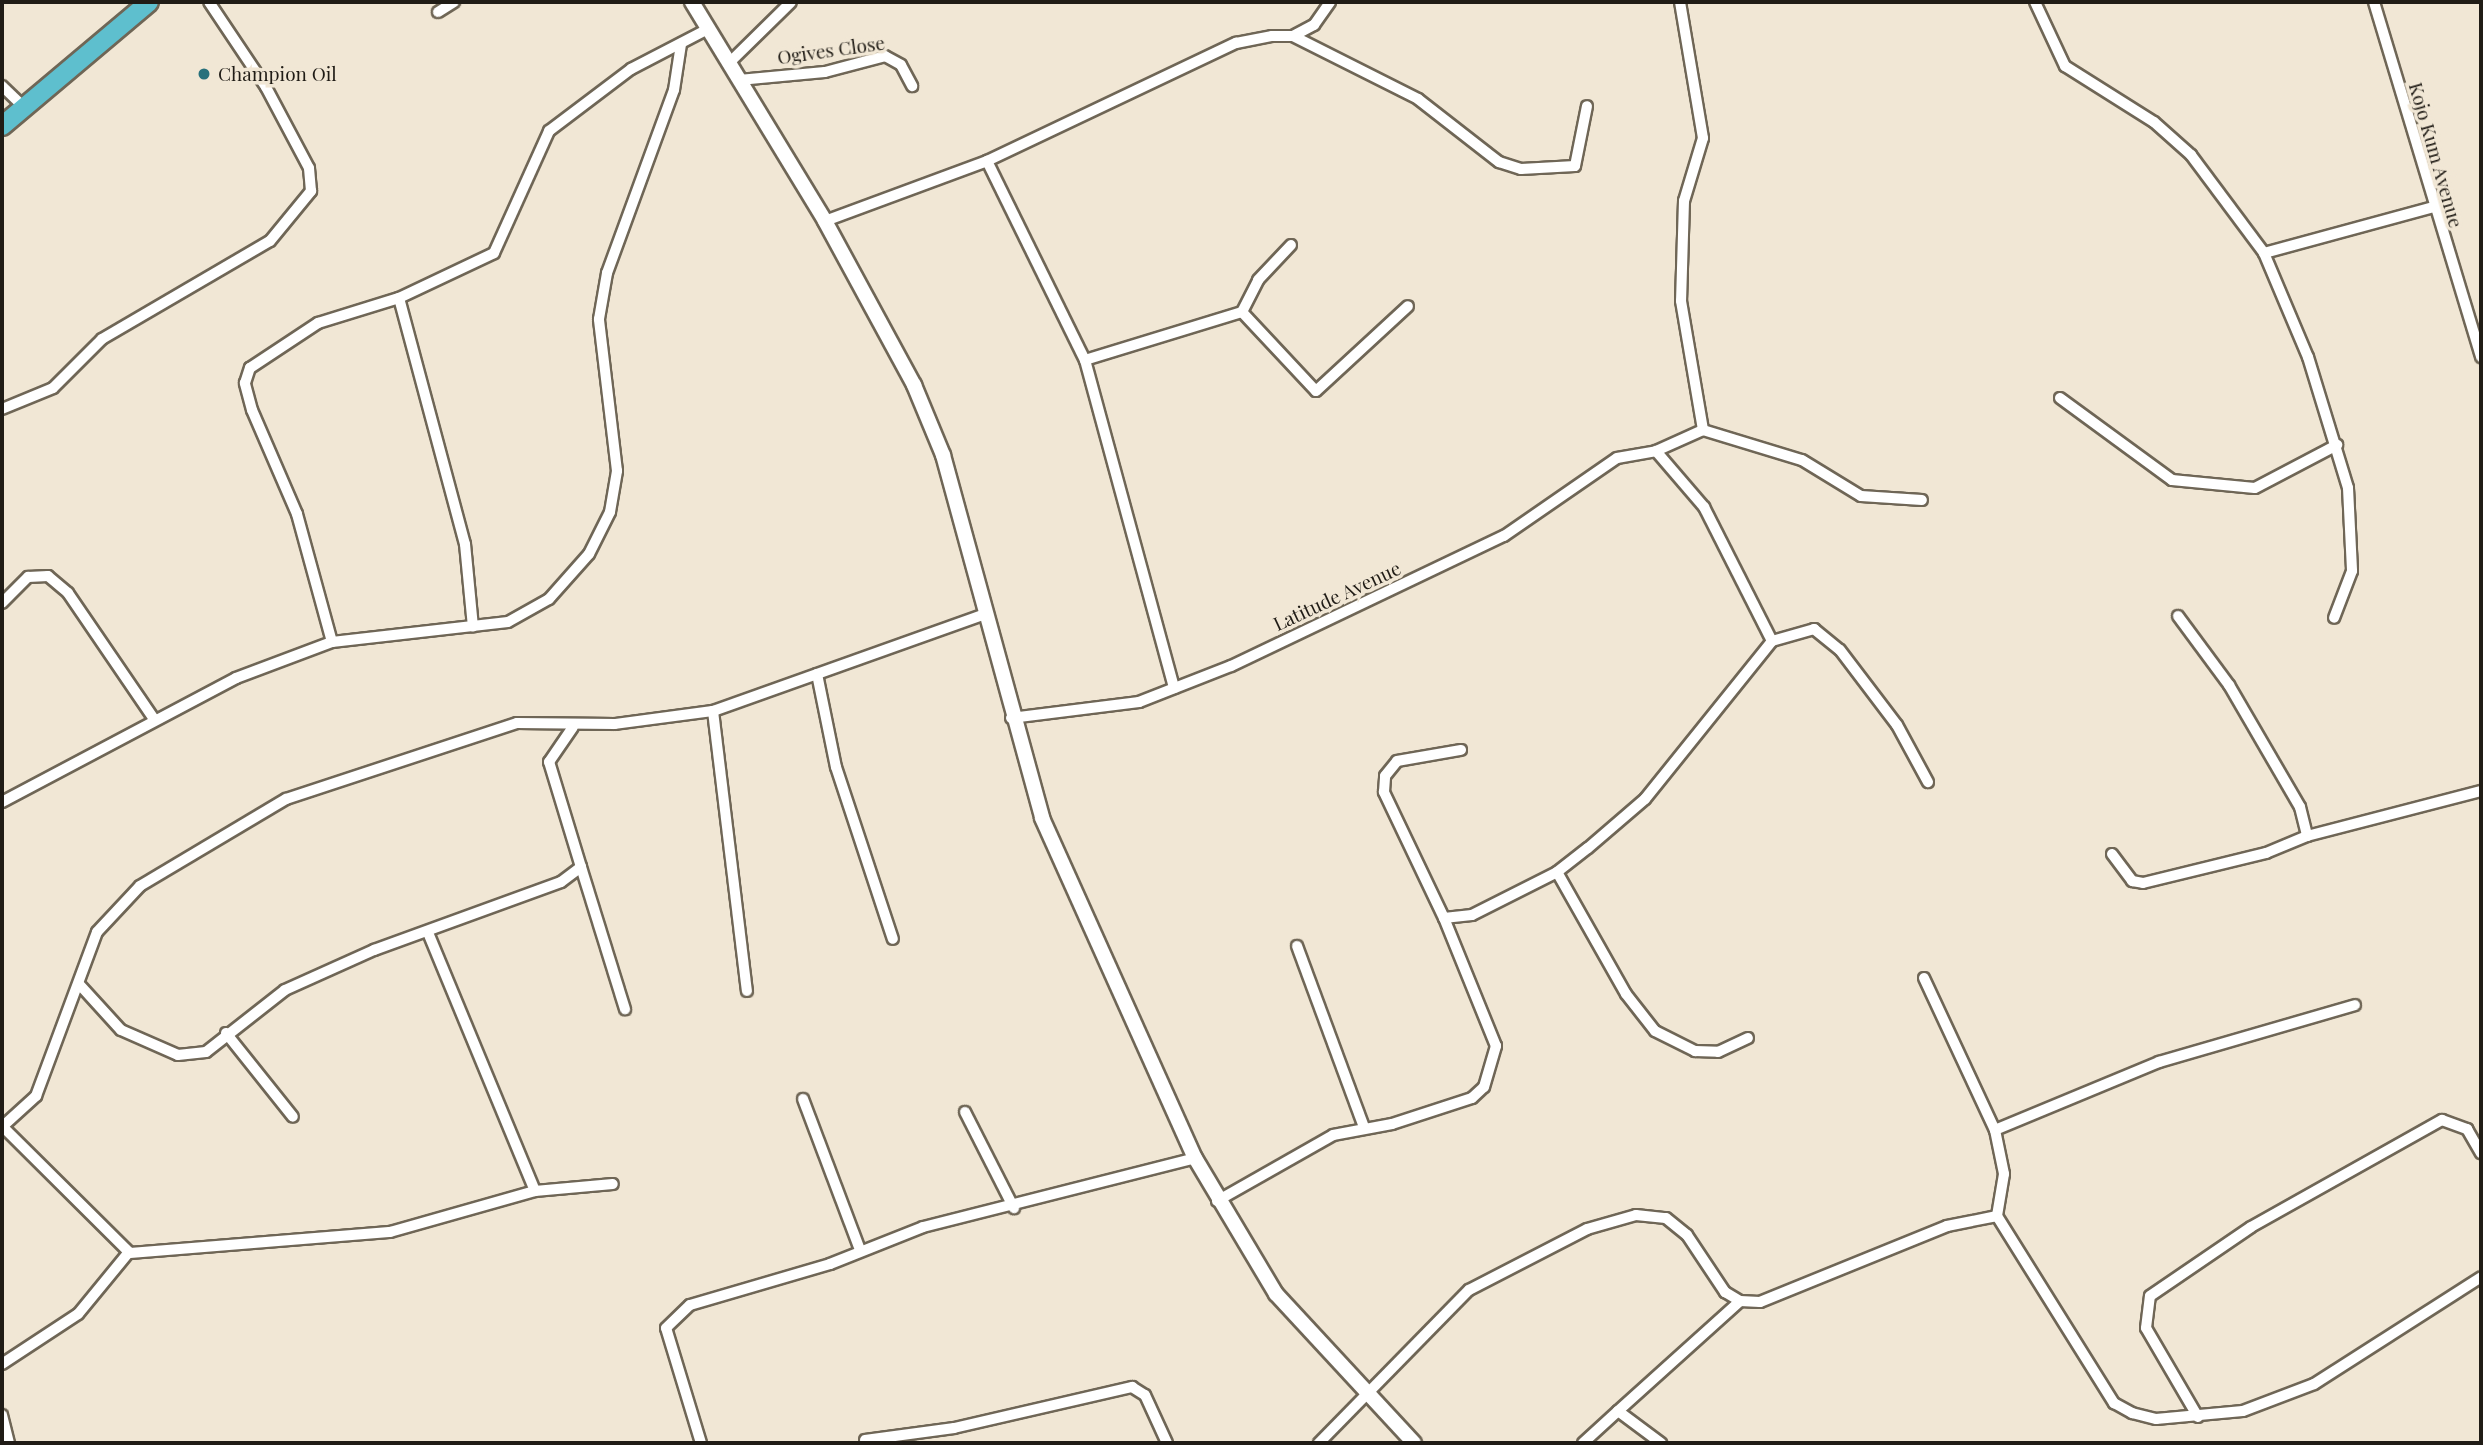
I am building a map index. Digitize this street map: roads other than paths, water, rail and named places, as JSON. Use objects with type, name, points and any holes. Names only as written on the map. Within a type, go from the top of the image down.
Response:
[{"type":"highway","points":[[2,126],[149,2]]},
{"type":"street","points":[[2,409],[54,388],[102,339],[270,242],[311,191],[309,168],[266,87],[209,2]]},
{"type":"street","points":[[438,12],[454,2]]},
{"type":"street","points":[[692,2],[825,221],[914,385],[943,455],[1011,718],[1042,818],[1195,1158],[1217,1201],[1276,1294],[1414,1443]]},
{"type":"street","points":[[729,64],[791,2]]},
{"type":"street","points":[[825,221],[987,161],[1236,43],[1293,36],[1314,25],[1330,2]]},
{"type":"street","points":[[1680,2],[1703,138],[1684,201],[1681,301],[1703,430],[1802,460],[1861,496],[1922,500]]},
{"type":"street","points":[[2035,2],[2066,66],[2154,122],[2191,155],[2264,253],[2337,445],[2353,530],[2351,571],[2334,618]]},
{"type":"street","name":"Kojo Kum Avenue","points":[[2374,2],[2433,207],[2481,353]]},
{"type":"street","points":[[332,642],[297,514],[245,383],[250,368],[270,350],[318,323],[399,298],[494,253],[549,131],[631,69],[708,29]]},
{"type":"street","points":[[1293,36],[1418,99],[1499,162],[1521,169],[1575,166],[1587,106]]},
{"type":"street","points":[[2,802],[61,775],[154,719],[332,642],[508,622],[549,599],[589,554],[610,512],[617,471],[600,319],[607,273],[674,90],[681,44]]},
{"type":"street","name":"Ogives Close","points":[[739,80],[825,72],[885,56],[901,65],[912,86]]},
{"type":"street","points":[[2,86],[24,108]]},
{"type":"street","points":[[987,161],[1085,360],[1174,688]]},
{"type":"street","points":[[2264,253],[2433,207]]},
{"type":"street","points":[[1085,360],[1242,312],[1258,280],[1292,245]]},
{"type":"street","points":[[399,298],[465,544],[473,627]]},
{"type":"street","points":[[1242,312],[1316,391],[1408,306]]},
{"type":"street","points":[[2060,398],[2172,481],[2255,488],[2337,445]]},
{"type":"street","name":"Latitude Avenue","points":[[1011,718],[1139,702],[1174,688],[1504,536],[1617,458],[1656,451],[1703,430]]},
{"type":"street","points":[[1656,451],[1704,507],[1772,640]]},
{"type":"street","points":[[2,603],[28,577],[48,576],[68,593],[154,719]]},
{"type":"street","points":[[129,1253],[2,1126],[36,1096],[97,932],[140,886],[286,799],[517,723],[573,727],[713,711],[986,614]]},
{"type":"street","points":[[2178,616],[2230,685],[2300,807],[2307,836]]},
{"type":"street","points":[[1444,918],[1472,915],[1557,872],[1645,799],[1772,640],[1814,629],[1840,650],[1897,725],[1928,782]]},
{"type":"street","points":[[817,674],[836,767],[893,939]]},
{"type":"street","points":[[713,711],[747,991]]},
{"type":"street","points":[[573,727],[549,762],[625,1009]]},
{"type":"street","points":[[1217,1201],[1302,1150],[1364,1127],[1472,1098],[1493,1069],[1496,1046],[1444,918],[1384,792],[1385,776],[1397,761],[1461,750]]},
{"type":"street","points":[[2112,854],[2132,881],[2143,883],[2266,853],[2307,836],[2481,790]]},
{"type":"street","points":[[79,984],[121,1030],[178,1055],[205,1052],[226,1033],[285,990],[374,950],[429,935],[561,882],[581,867]]},
{"type":"street","points":[[1557,872],[1626,994],[1655,1031],[1695,1051],[1718,1052],[1748,1038]]},
{"type":"street","points":[[429,935],[535,1191]]},
{"type":"street","points":[[1297,946],[1364,1127]]},
{"type":"street","points":[[1924,978],[1995,1130],[2004,1174],[1997,1216],[2114,1404],[2155,1419],[2243,1411],[2314,1384],[2481,1277]]},
{"type":"street","points":[[1995,1130],[2159,1062],[2355,1005]]},
{"type":"street","points":[[226,1033],[293,1117]]},
{"type":"street","points":[[803,1099],[860,1250]]},
{"type":"street","points":[[965,1112],[1014,1208]]},
{"type":"street","points":[[2198,1417],[2146,1328],[2150,1296],[2251,1227],[2442,1120],[2467,1129],[2481,1153]]},
{"type":"street","points":[[701,1443],[669,1344],[666,1328],[674,1315],[923,1227],[1014,1208],[1195,1158]]},
{"type":"street","points":[[2,1364],[78,1314],[129,1253],[390,1232],[535,1191],[613,1184]]},
{"type":"street","points":[[1319,1443],[1469,1290],[1587,1228],[1636,1215],[1666,1218],[1687,1235],[1725,1292],[1740,1301]]},
{"type":"street","points":[[1583,1443],[1740,1301],[1783,1295],[1947,1226],[1997,1216]]},
{"type":"street","points":[[865,1440],[954,1428],[1132,1387],[1145,1395],[1167,1443]]},
{"type":"street","points":[[1618,1410],[1661,1443]]},
{"type":"street","points":[[2,1415],[9,1443]]},
{"type":"place","name":"Champion Oil","points":[[204,74]]}]
